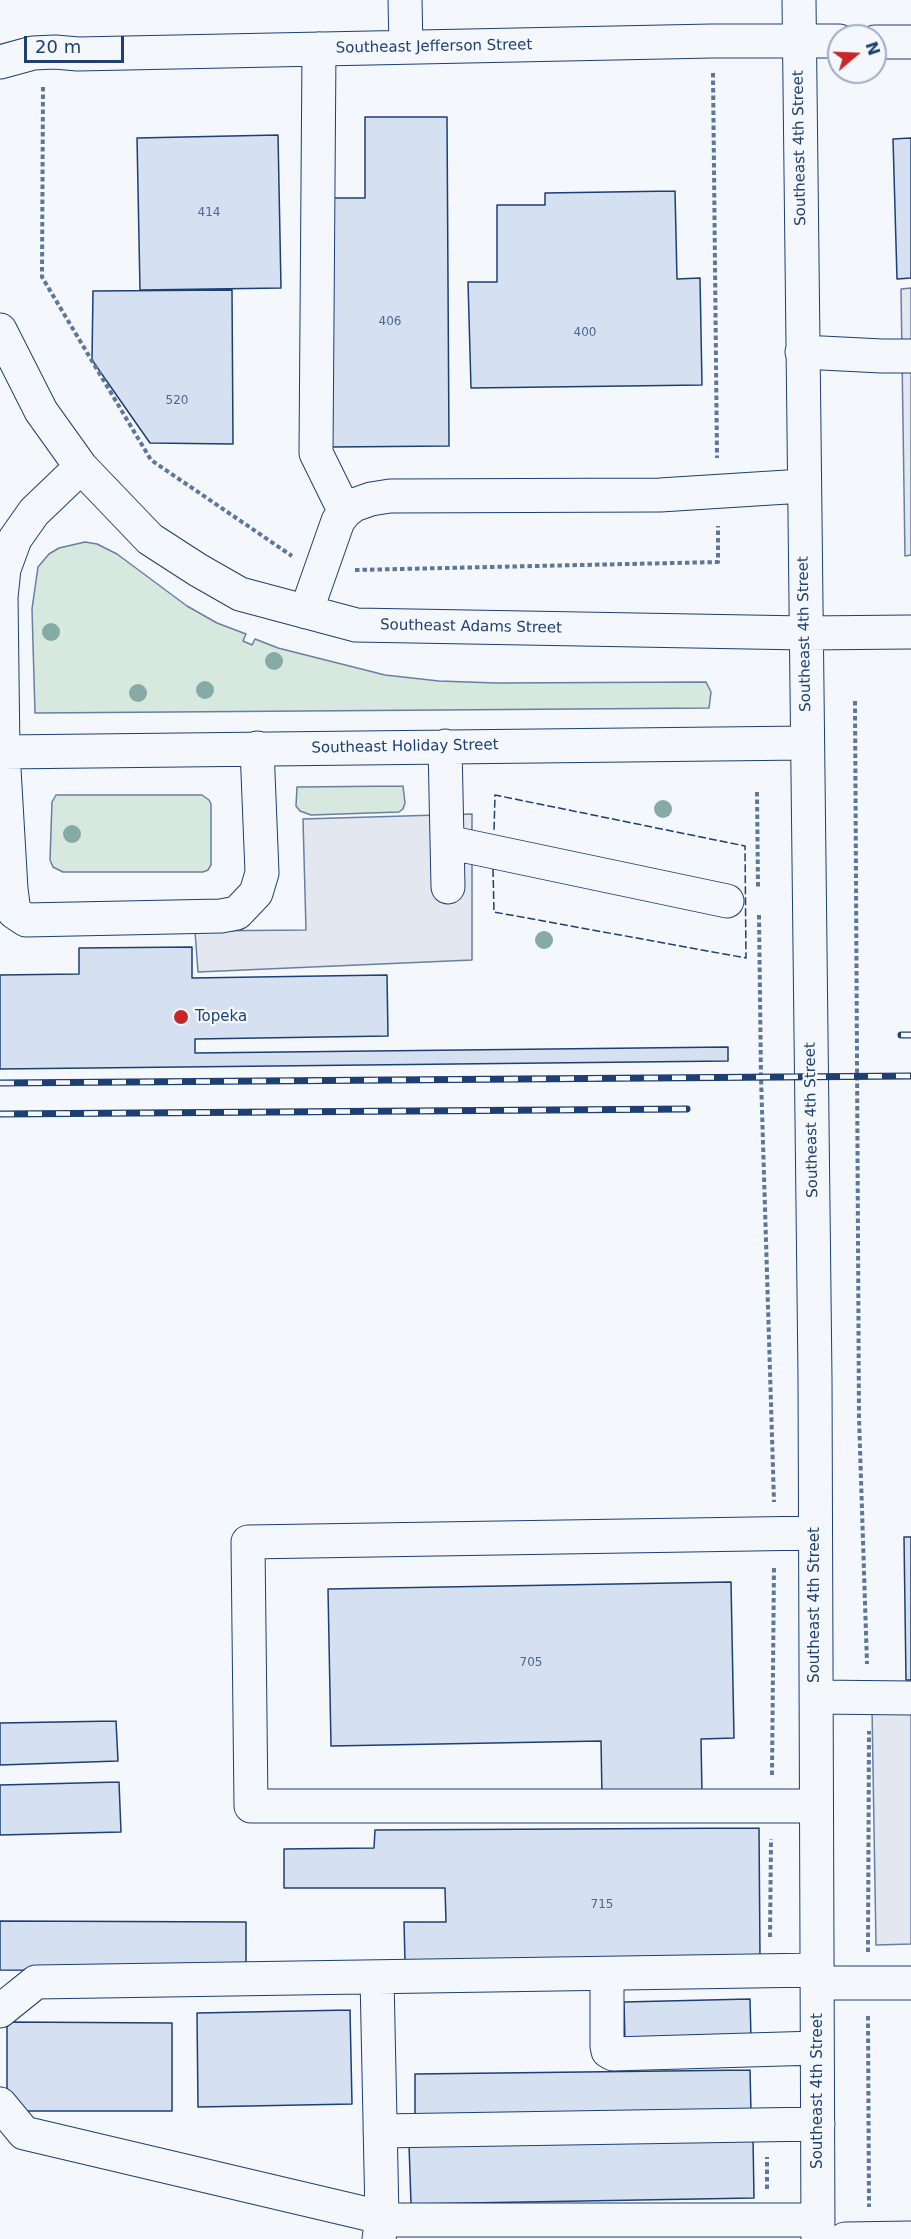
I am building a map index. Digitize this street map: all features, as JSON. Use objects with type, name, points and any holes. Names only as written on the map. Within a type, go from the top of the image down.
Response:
[{"type":"street","points":[[405,0],[406,47]]},
{"type":"street","name":"Southeast 4th Street","points":[[799,0],[815,1377],[818,2229]]},
{"type":"street","name":"Southeast Jefferson Street","points":[[15,57],[406,47],[827,41]]},
{"type":"street","points":[[887,42],[911,42]]},
{"type":"street","points":[[320,49],[316,453],[345,512]]},
{"type":"street","name":"Southeast Adams Street","points":[[0,330],[11,375],[41,411],[81,467],[150,539],[240,594],[356,625],[805,633],[911,632]]},
{"type":"street","points":[[802,352],[911,356]]},
{"type":"street","points":[[81,467],[34,512],[15,539],[4,569],[1,597],[3,752],[10,889],[14,912],[26,920],[221,916],[237,913],[256,893],[262,873],[257,748]]},
{"type":"street","points":[[306,612],[338,521],[354,505],[390,496],[660,495],[804,486]]},
{"type":"street","name":"Southeast Holiday Street","points":[[3,752],[806,744]]},
{"type":"street","points":[[445,746],[448,887]]},
{"type":"street","points":[[447,842],[727,901]]},
{"type":"street","points":[[814,1533],[248,1542],[251,1806],[816,1806]]},
{"type":"street","points":[[816,1697],[911,1698]]},
{"type":"street","points":[[0,2011],[36,1982],[607,1974],[817,1976],[868,1983],[911,1983]]},
{"type":"street","points":[[607,1974],[607,2046],[608,2051],[613,2054],[817,2048]]},
{"type":"street","points":[[377,1977],[380,2228]]},
{"type":"street","points":[[0,2104],[24,2133],[380,2228],[393,2220],[818,2229]]},
{"type":"street","points":[[380,2131],[818,2124]]},
{"type":"street","points":[[845,2239],[911,2238]]},
{"type":"path","points":[[15,57],[42,277],[151,460],[288,555],[352,570],[718,562],[712,41]]},
{"type":"path","points":[[855,701],[859,1407],[869,1699],[869,2239]]},
{"type":"shaded area","points":[[911,288],[911,555],[905,556],[901,289]]},
{"type":"shaded area","points":[[85,542],[97,544],[117,554],[187,606],[217,623],[246,634],[243,641],[252,645],[255,639],[278,648],[385,675],[439,681],[706,682],[711,692],[709,708],[35,713],[32,609],[38,567],[49,554],[59,548]]},
{"type":"shaded area","points":[[403,786],[405,803],[399,812],[311,815],[300,811],[296,806],[297,787]]},
{"type":"shaded area","points":[[56,795],[202,795],[211,804],[211,865],[203,872],[63,872],[53,867],[50,860],[52,802]]},
{"type":"shaded area","points":[[472,814],[472,960],[198,972],[195,931],[306,930],[303,819]]},
{"type":"shaded area","points":[[911,1708],[911,1944],[876,1945],[872,1709]]},
{"type":"building","points":[[365,117],[447,117],[449,446],[332,447],[331,198],[365,198]]},
{"type":"building","points":[[278,135],[281,288],[140,290],[137,138]]},
{"type":"building","points":[[911,138],[911,278],[897,279],[893,139]]},
{"type":"building","points":[[675,191],[677,279],[700,278],[702,385],[471,388],[468,282],[497,282],[497,205],[545,205],[545,193]]},
{"type":"building","points":[[232,290],[233,444],[150,443],[92,360],[93,291]]},
{"type":"building","points":[[192,947],[192,978],[387,975],[388,1036],[195,1039],[195,1053],[728,1047],[728,1061],[0,1069],[0,975],[79,974],[79,948]]},
{"type":"building","points":[[904,1537],[911,1537],[911,1680],[906,1680]]},
{"type":"building","points":[[731,1582],[734,1738],[701,1739],[702,1795],[602,1797],[601,1741],[331,1746],[328,1589]]},
{"type":"building","points":[[116,1721],[118,1761],[0,1765],[0,1723]]},
{"type":"building","points":[[119,1782],[121,1832],[0,1835],[0,1785]]},
{"type":"building","points":[[759,1828],[760,1959],[405,1961],[404,1922],[446,1922],[445,1888],[284,1888],[284,1849],[374,1848],[375,1830]]},
{"type":"building","points":[[0,1921],[246,1922],[246,1971],[0,1970]]},
{"type":"building","points":[[750,1999],[751,2039],[625,2043],[624,2002]]},
{"type":"building","points":[[350,2010],[352,2104],[198,2107],[197,2013]]},
{"type":"building","points":[[7,2022],[172,2023],[172,2111],[7,2111]]},
{"type":"building","points":[[750,2070],[751,2112],[415,2116],[415,2074]]},
{"type":"building","points":[[753,2138],[754,2198],[411,2204],[409,2144]]},
{"type":"railway","points":[[901,1035],[911,1035]]},
{"type":"railway","points":[[0,1083],[911,1076]]},
{"type":"railway","points":[[0,1114],[687,1109]]},
{"type":"fence","points":[[493,869],[494,912],[746,958],[745,846],[495,795],[494,831]]},
{"type":"place","name":"Topeka","points":[[181,1017]]}]
